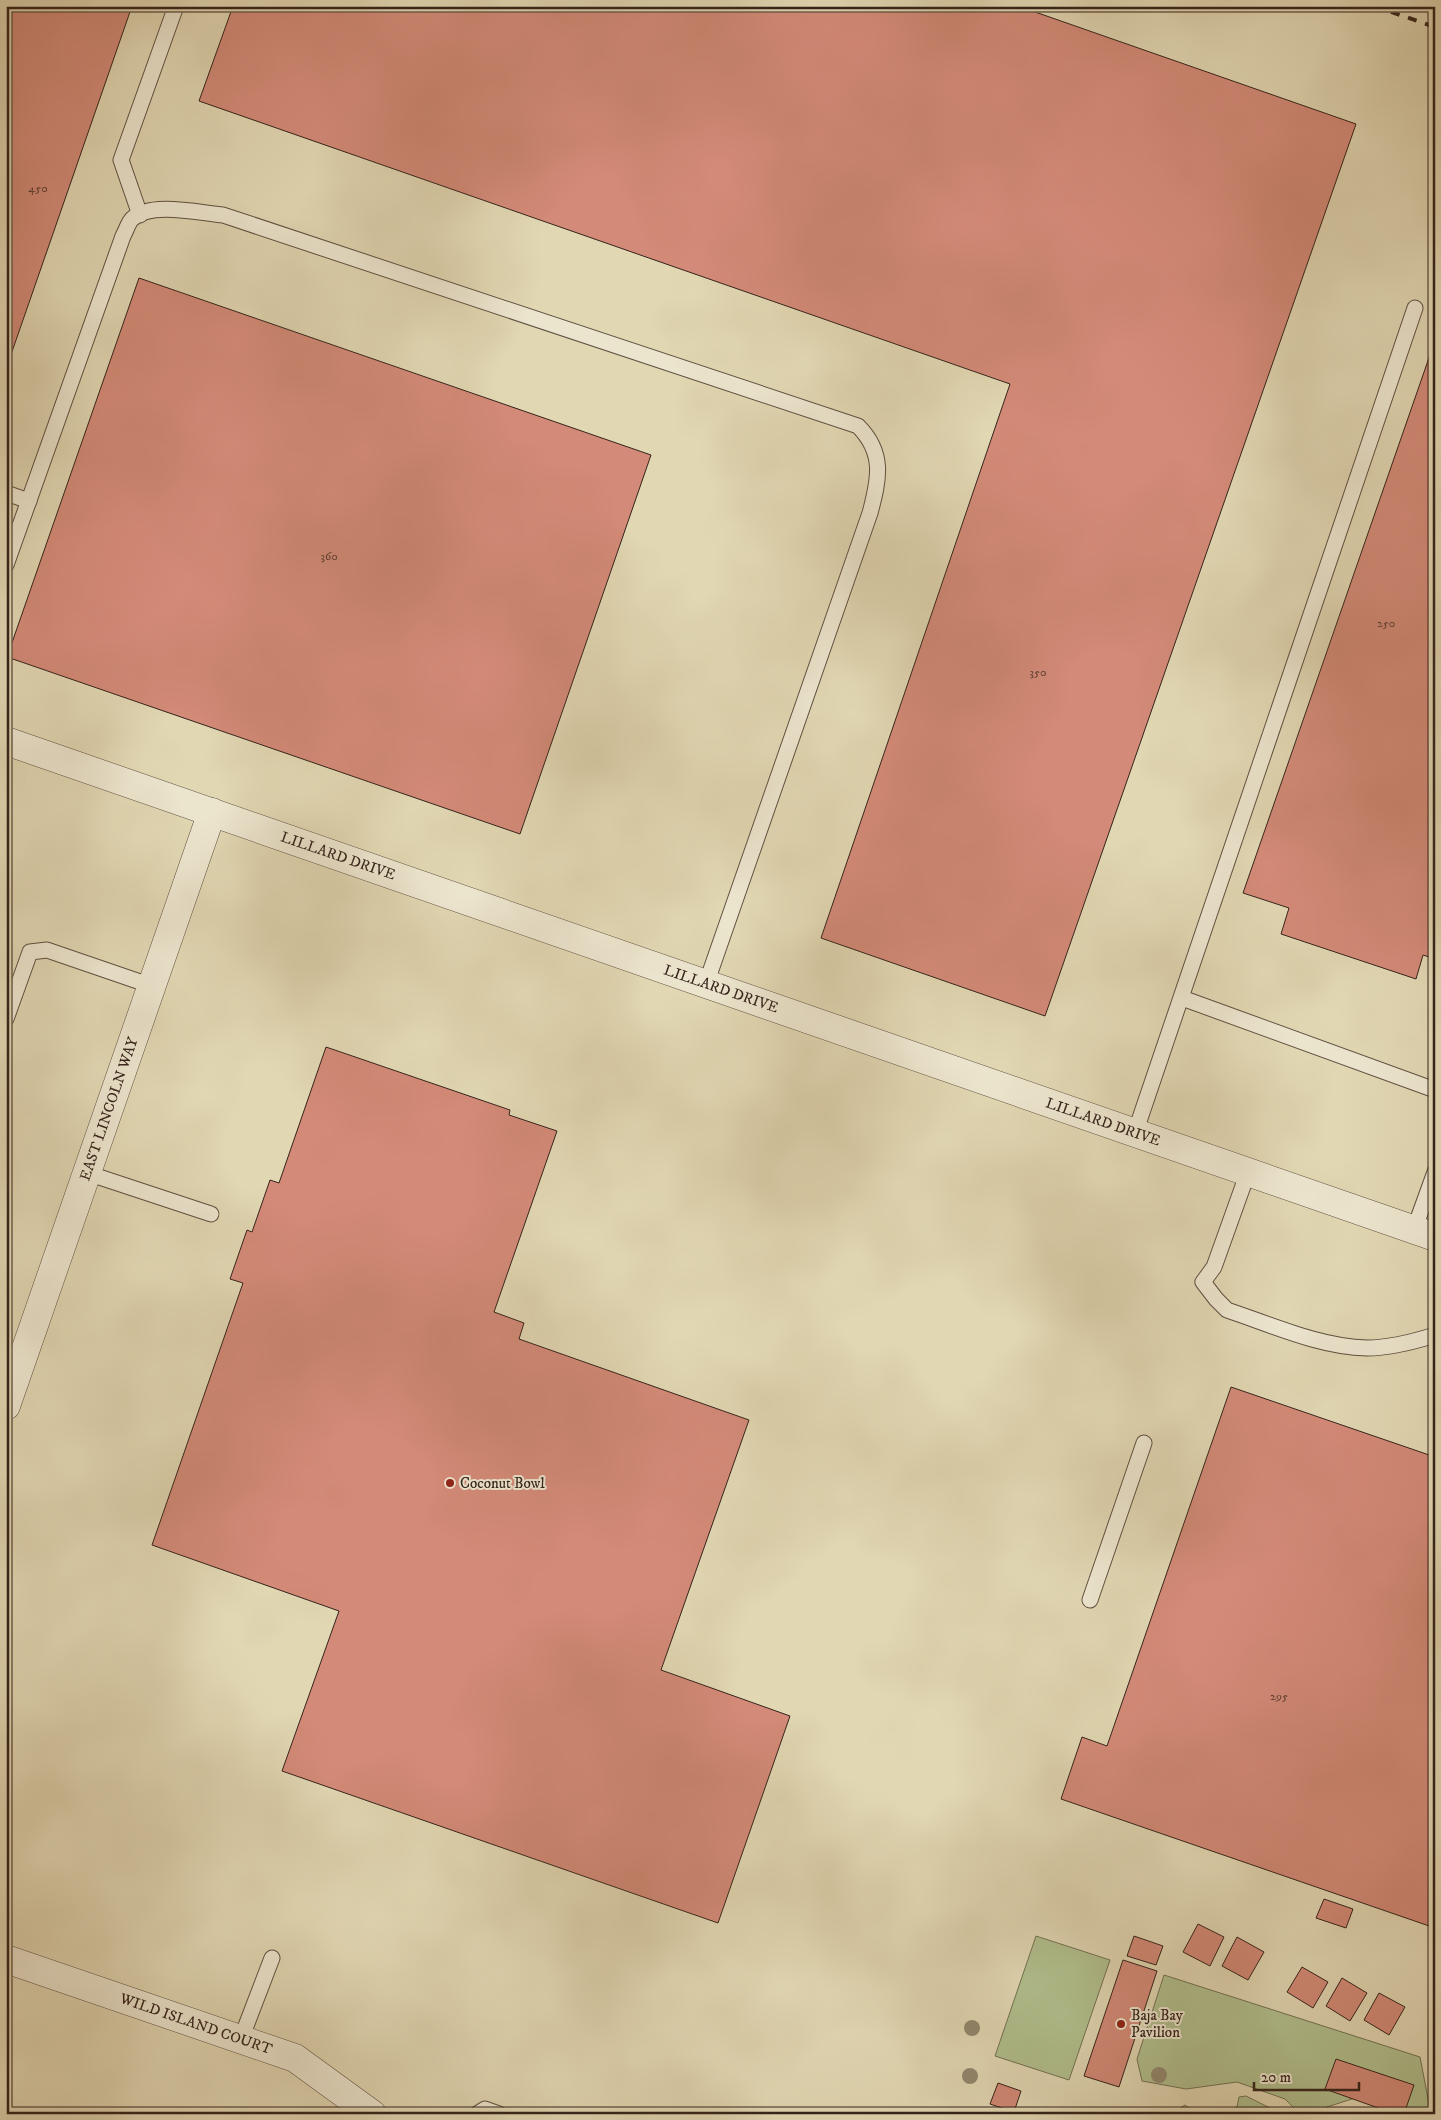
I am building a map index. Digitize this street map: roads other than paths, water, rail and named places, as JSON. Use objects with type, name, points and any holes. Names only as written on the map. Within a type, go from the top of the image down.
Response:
[{"type":"street","name":"LILLARD DRIVE","points":[[6,741],[1424,1233]]},
{"type":"street","name":"EAST LINCOLN WAY","points":[[8,1398],[212,812]]},
{"type":"street","name":"WILD ISLAND COURT","points":[[6,1959],[295,2058],[372,2114]]},
{"type":"lane","points":[[140,215],[121,160],[176,6]]},
{"type":"lane","points":[[6,565],[123,236],[132,220],[146,211],[170,209],[223,215],[858,426],[869,437],[878,460],[877,486],[870,512],[706,984]]},
{"type":"lane","points":[[1135,1133],[1415,308]]},
{"type":"lane","points":[[6,493],[29,501]]},
{"type":"lane","points":[[6,1018],[30,952],[47,950],[152,986]]},
{"type":"lane","points":[[1182,998],[1435,1090]]},
{"type":"lane","points":[[87,1172],[211,1214]]},
{"type":"lane","points":[[1248,1172],[1214,1267],[1203,1282],[1227,1310],[1327,1343],[1368,1348],[1420,1340],[1435,1335]]},
{"type":"lane","points":[[1424,1233],[1435,1172]]},
{"type":"lane","points":[[1090,1600],[1144,1443]]},
{"type":"lane","points":[[241,2040],[272,1958]]},
{"type":"lane","points":[[477,2114],[485,2109],[499,2114]]},
{"type":"railway","points":[[1374,6],[1435,27]]},
{"type":"place","name":"Coconut Bowl","points":[[450,1483]]},
{"type":"place","name":"Baja Bay Pavilion","points":[[1121,2024]]}]
